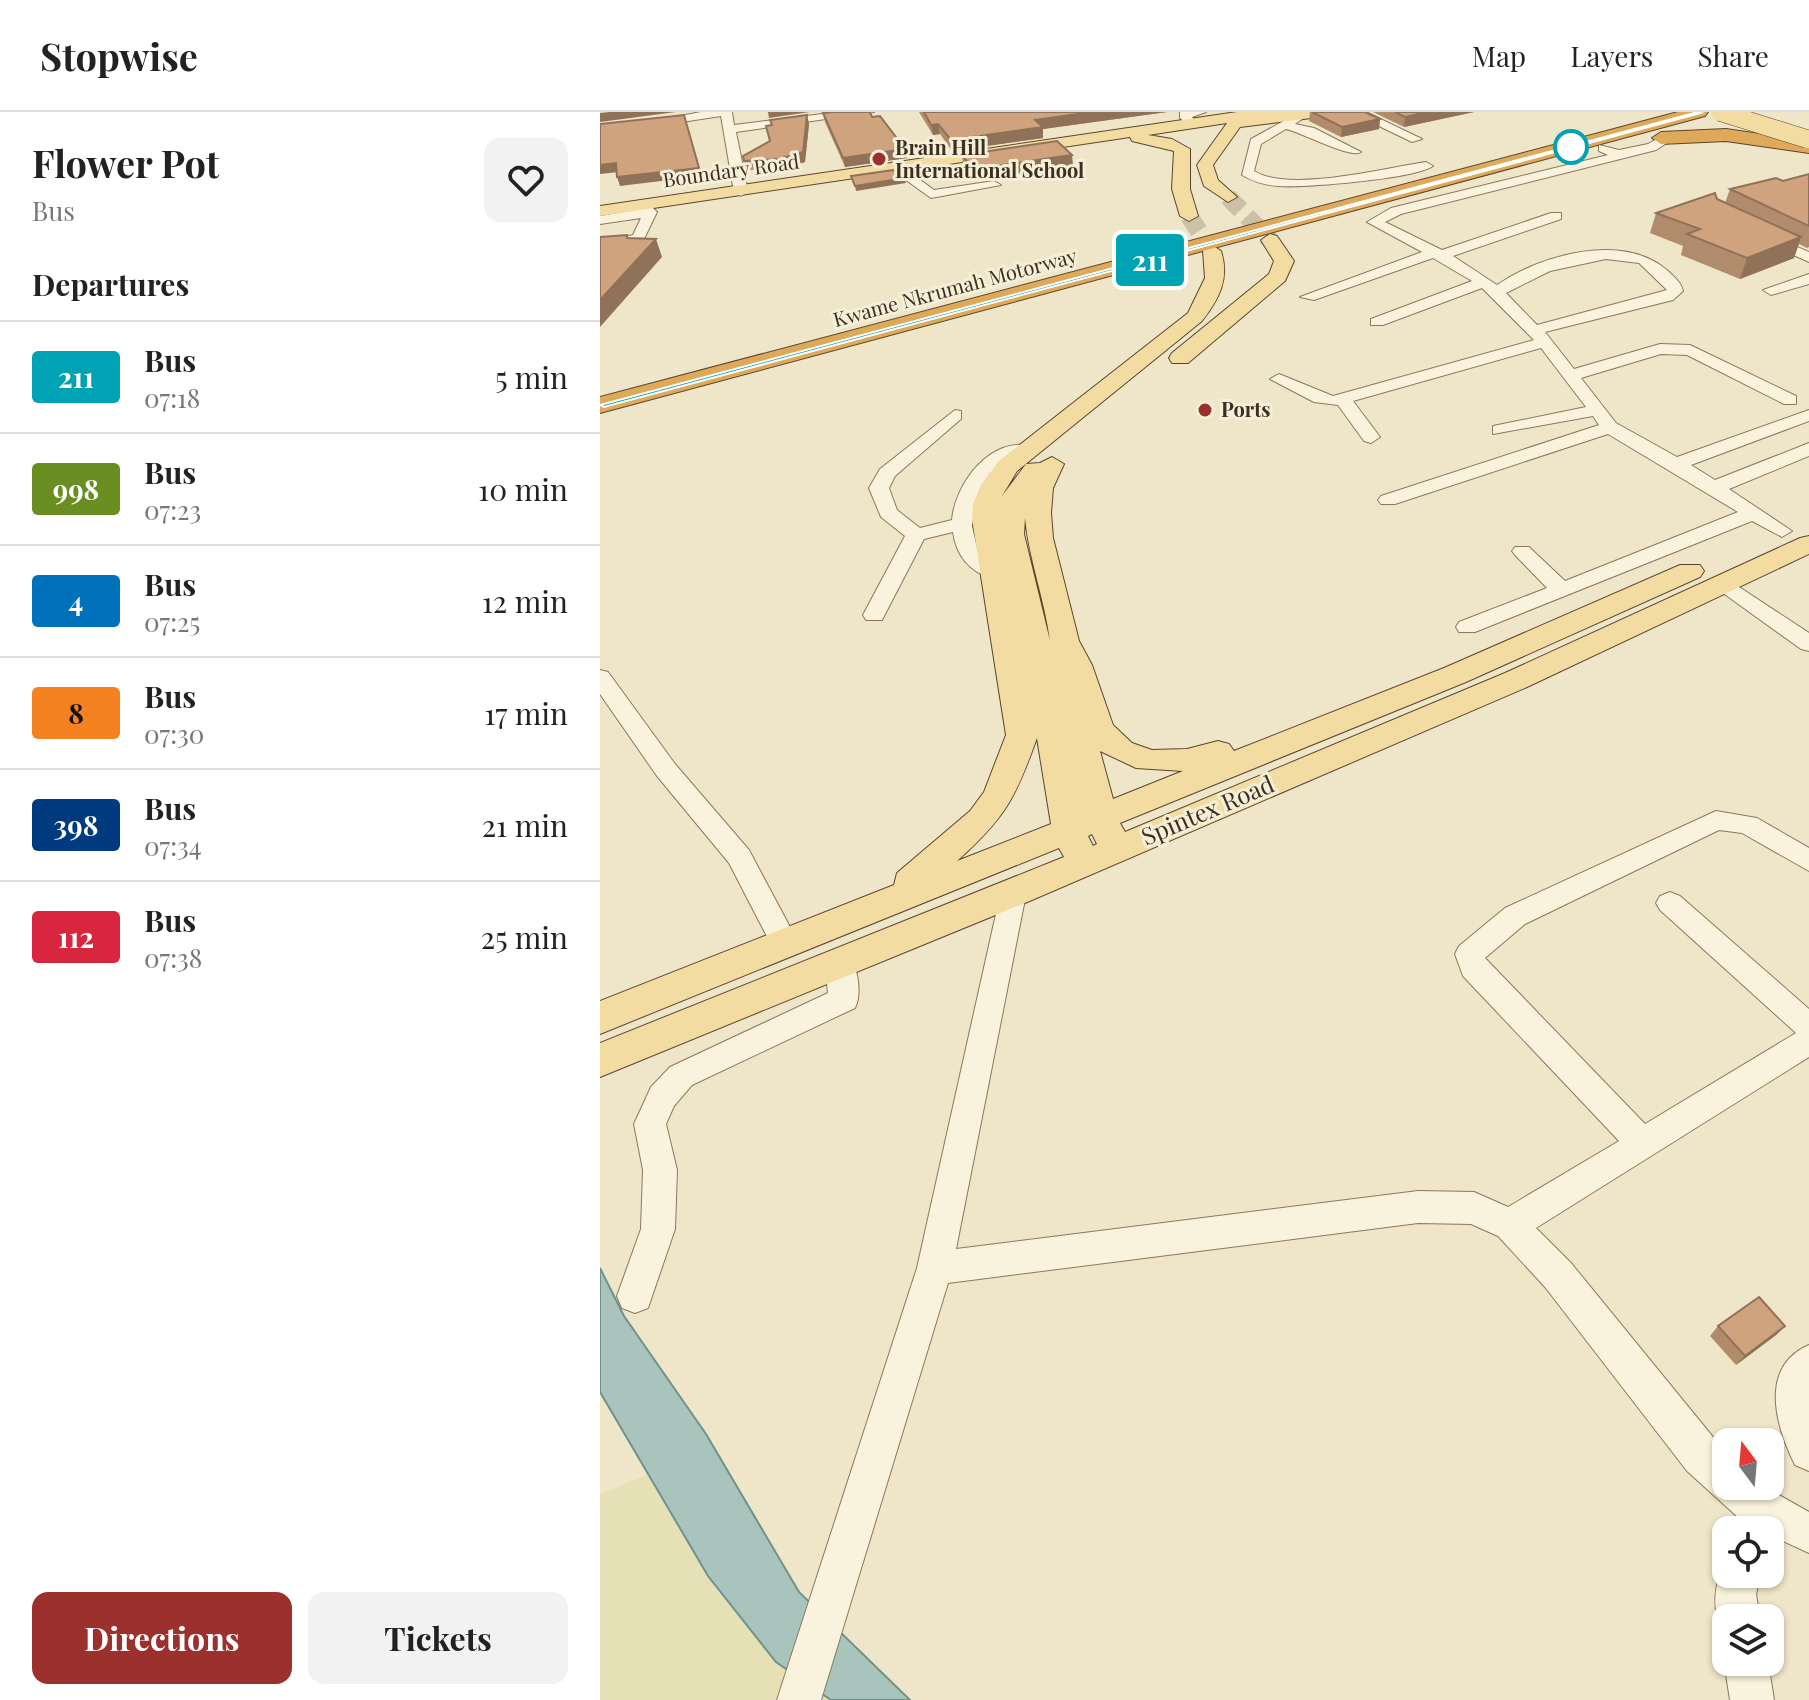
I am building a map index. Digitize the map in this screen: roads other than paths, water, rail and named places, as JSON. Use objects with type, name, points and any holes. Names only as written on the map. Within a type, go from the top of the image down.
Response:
[{"type":"highway","name":"Kwame Nkrumah Motorway","points":[[785,332],[1635,112]]},
{"type":"highway","name":"Kwame Nkrumah Motorway","points":[[600,405],[1274,233],[1699,112]]},
{"type":"highway","points":[[1777,140],[1758,133],[1753,125],[1777,116],[1809,119]]},
{"type":"highway","points":[[1274,233],[1670,137],[1702,134],[1777,140],[1809,147]]},
{"type":"main road","points":[[1720,112],[1809,140]]},
{"type":"main road","points":[[1754,112],[1809,130]]},
{"type":"main road","points":[[1248,119],[1223,162],[1224,193],[1206,175],[1205,165],[1215,149],[1248,119],[1298,117]]},
{"type":"main road","name":"Boundary Road","points":[[900,170],[1195,118],[1248,119]]},
{"type":"main road","name":"Boundary Road","points":[[600,211],[648,214],[741,192],[1169,133],[1248,119]]},
{"type":"main road","points":[[1169,133],[1209,135],[1216,143],[1215,149]]},
{"type":"main road","points":[[1137,137],[1166,142],[1182,149],[1181,189],[1189,216]]},
{"type":"main road","points":[[1093,841],[1010,516],[1023,481],[1273,284],[1284,261],[1274,233]]},
{"type":"main road","points":[[878,907],[953,848],[982,819],[999,796],[1016,757],[1022,735],[1018,696],[993,572],[986,504],[994,485],[1025,450],[1195,317],[1213,289],[1218,271],[1212,251]]},
{"type":"main road","points":[[1096,396],[1150,381]]},
{"type":"main road","points":[[1064,446],[1040,483],[1036,520],[1067,645],[1079,664],[1098,727],[1108,741],[1123,751],[1170,764],[1195,761],[1521,633],[1602,611]]},
{"type":"main road","name":"Spintex Road","points":[[600,1018],[878,907],[1093,841],[1516,680],[1724,583],[1800,532]]},
{"type":"main road","name":"Spintex Road","points":[[600,1060],[1012,894],[1093,841],[1455,675],[1602,611],[1800,532]]},
{"type":"main road","points":[[1067,645],[1063,666],[1093,841]]},
{"type":"street","points":[[631,126],[726,112],[741,192]]},
{"type":"street","points":[[728,129],[868,112]]},
{"type":"street","points":[[1356,112],[1416,139]]},
{"type":"street","points":[[1355,152],[1310,131],[1298,117],[1252,146],[1247,172],[1259,182],[1288,183],[1426,166]]},
{"type":"street","points":[[1610,151],[1396,211],[1374,222],[1491,287],[1540,336],[1610,427],[1754,513],[1800,532]]},
{"type":"street","points":[[900,170],[931,194],[994,185]]},
{"type":"street","points":[[600,220],[648,214]]},
{"type":"street","points":[[600,232],[648,214]]},
{"type":"street","points":[[600,247],[633,242],[648,214]]},
{"type":"street","points":[[1308,297],[1556,216]]},
{"type":"street","points":[[1743,226],[1809,258]]},
{"type":"street","points":[[1279,379],[1294,381],[1326,401],[1343,400],[1667,297],[1675,291],[1674,285],[1649,264],[1625,256],[1571,261],[1377,322]]},
{"type":"street","points":[[1771,290],[1809,279]]},
{"type":"street","points":[[1572,375],[1660,349],[1681,348],[1790,400]]},
{"type":"street","points":[[1343,400],[1371,437]]},
{"type":"street","points":[[1500,430],[1598,410]]},
{"type":"street","points":[[916,535],[888,513],[879,488],[887,473],[955,415]]},
{"type":"street","points":[[1676,464],[1809,415]]},
{"type":"street","points":[[1388,500],[1610,427]]},
{"type":"street","points":[[1714,488],[1809,449]]},
{"type":"street","points":[[993,572],[972,557],[962,524],[965,502],[980,472],[1005,456],[1025,450]]},
{"type":"street","points":[[1467,627],[1754,513]]},
{"type":"street","points":[[874,615],[916,535],[962,524]]},
{"type":"street","points":[[1522,551],[1562,590]]},
{"type":"street","points":[[1724,583],[1809,644]]},
{"type":"street","points":[[600,677],[666,770],[739,857],[785,944]]},
{"type":"street","points":[[1643,1144],[1473,968],[1469,954],[1515,916],[1716,820],[1748,825],[1809,861]]},
{"type":"street","points":[[801,1693],[935,1268],[1012,894]]},
{"type":"street","points":[[1670,903],[1809,1027]]},
{"type":"street","points":[[635,1296],[658,1229],[660,1170],[650,1124],[662,1097],[681,1076],[844,999],[840,964]]},
{"type":"street","points":[[1510,1225],[1809,1041]]},
{"type":"street","points":[[935,1268],[1418,1207],[1474,1208],[1510,1225],[1558,1275],[1712,1467]]},
{"type":"street","points":[[1809,1364],[1795,1380],[1792,1421],[1809,1451]]},
{"type":"street","points":[[1746,1507],[1809,1533]]},
{"type":"street","points":[[1748,1676],[1752,1700]]},
{"type":"water","points":[[600,1268],[624,1316],[706,1434],[799,1592],[910,1700],[831,1700],[776,1662],[708,1576],[600,1392]]},
{"type":"tunnel","points":[[1228,197],[1270,240]]},
{"type":"tunnel","points":[[1189,216],[1212,251]]},
{"type":"place","name":"Brain Hill International School","points":[[879,159]]},
{"type":"place","name":"Ports","points":[[1205,410]]}]
